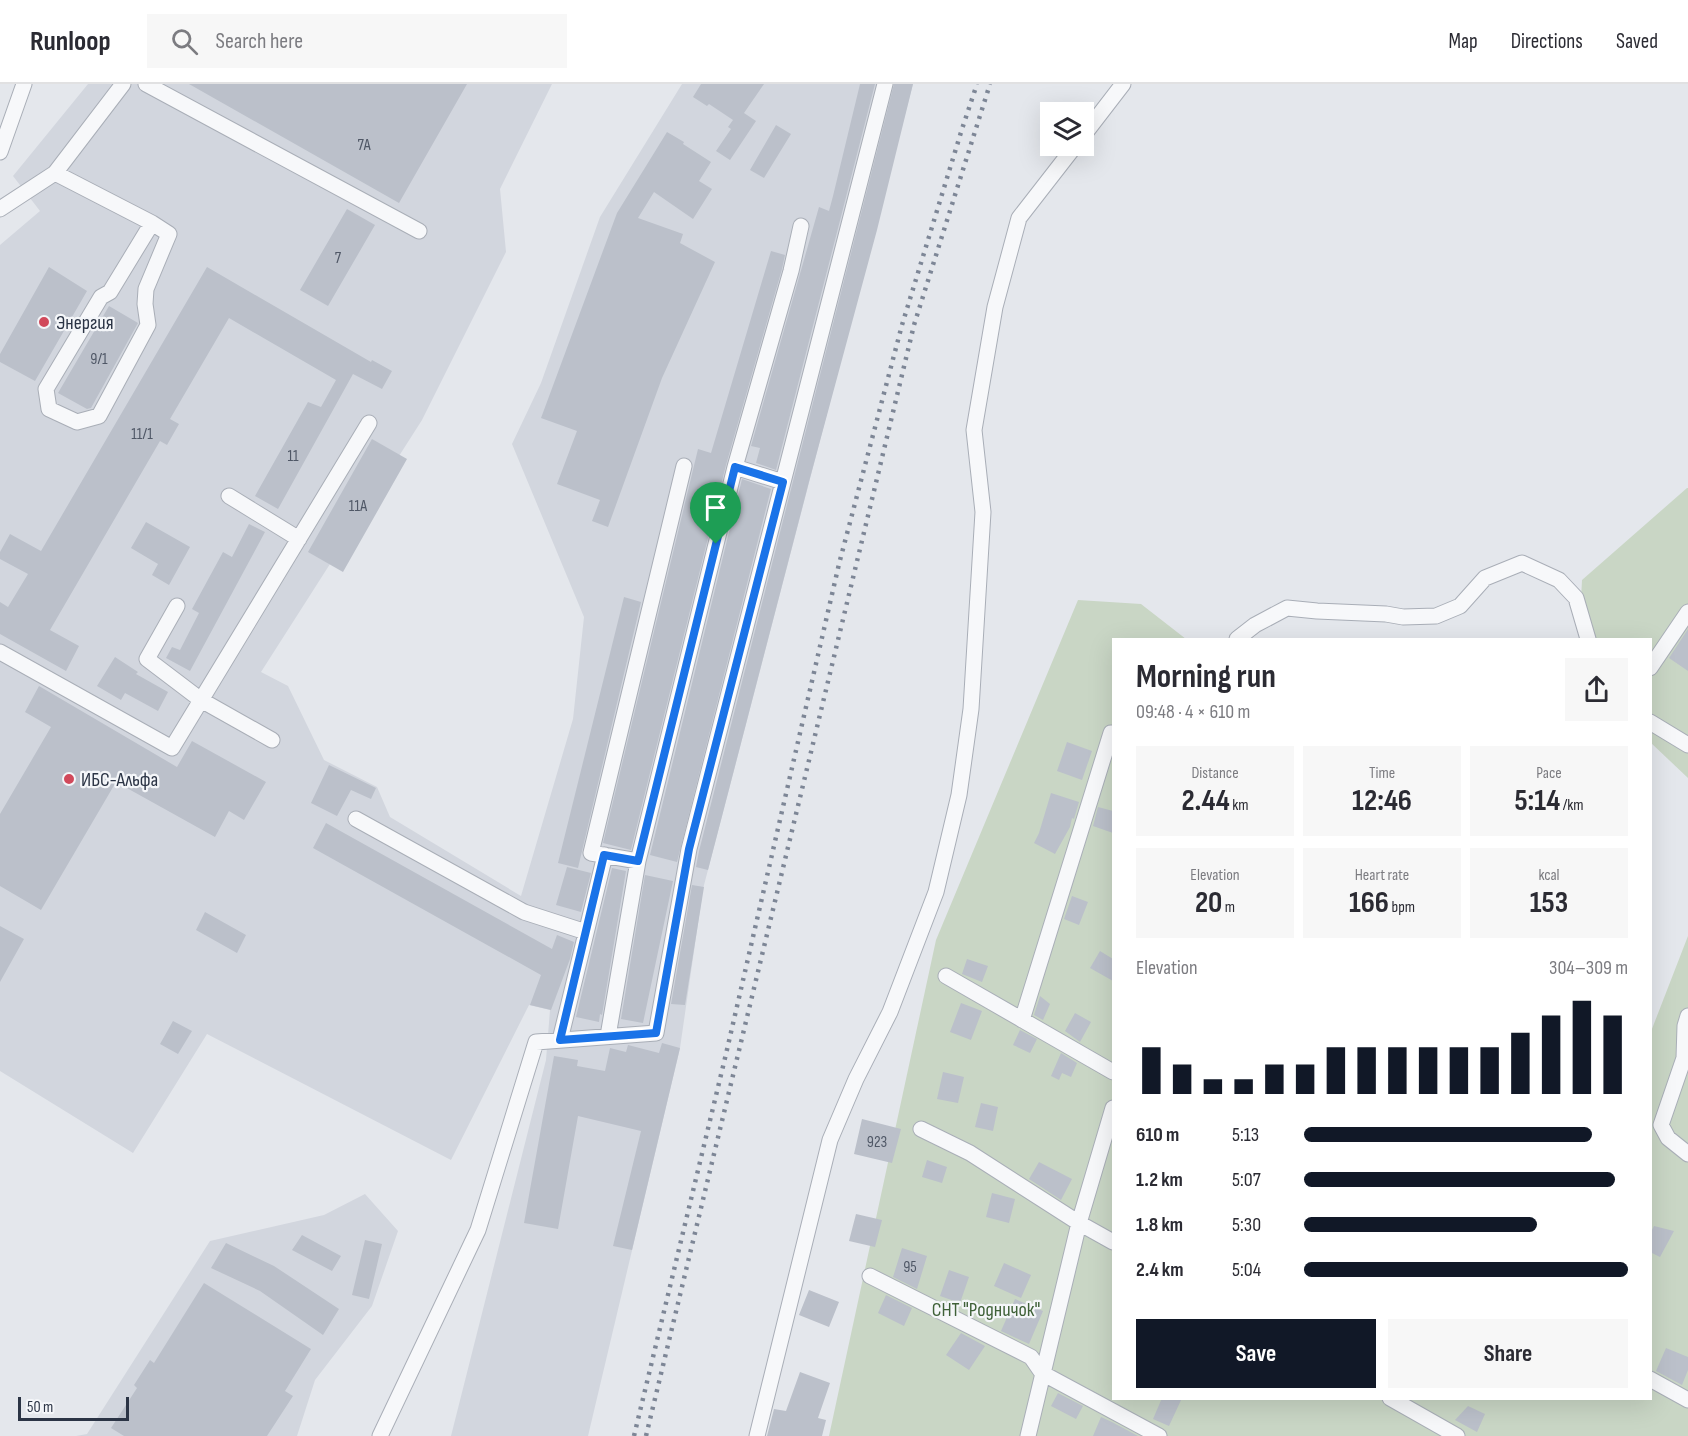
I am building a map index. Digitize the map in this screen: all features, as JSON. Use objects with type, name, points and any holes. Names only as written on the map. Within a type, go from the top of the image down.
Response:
[{"type":"street","points":[[0,152],[24,84]]},
{"type":"street","points":[[0,209],[55,173],[123,84]]},
{"type":"street","points":[[146,84],[419,231]]},
{"type":"street","points":[[380,1436],[478,1230],[536,1042],[656,1033],[689,849],[885,84]]},
{"type":"street","points":[[1094,122],[1123,84]]},
{"type":"street","points":[[757,1436],[830,1140],[856,1079],[890,1012],[936,892],[958,795],[971,709],[983,512],[974,430],[995,306],[1019,218],[1067,156]]},
{"type":"street","points":[[55,173],[152,224],[169,234],[146,289],[148,325],[99,416],[77,422],[49,409],[46,388],[101,297],[110,292],[152,224]]},
{"type":"street","points":[[608,1036],[638,861],[735,467],[791,271],[801,226]]},
{"type":"street","points":[[0,652],[172,748],[369,423]]},
{"type":"street","points":[[638,861],[591,853],[684,466]]},
{"type":"street","points":[[735,467],[783,482]]},
{"type":"street","points":[[229,496],[299,539]]},
{"type":"street","points":[[1238,638],[1255,625],[1287,608],[1403,617],[1436,616],[1460,606],[1485,578],[1522,563],[1560,580],[1576,598],[1588,638]]},
{"type":"street","points":[[177,606],[147,659],[201,700],[272,740]]},
{"type":"street","points":[[1652,665],[1688,612]]},
{"type":"street","points":[[1652,723],[1688,745]]},
{"type":"street","points":[[1022,1020],[1112,733]]},
{"type":"street","points":[[356,819],[524,912],[586,932]]},
{"type":"street","points":[[560,1040],[604,855]]},
{"type":"street","points":[[946,976],[1112,1071]]},
{"type":"street","points":[[1688,1016],[1685,1026],[1686,1059],[1661,1125],[1668,1138],[1688,1154]]},
{"type":"street","points":[[1028,1436],[1079,1223],[1112,1111]]},
{"type":"street","points":[[921,1129],[970,1153],[1112,1241]]},
{"type":"street","points":[[870,1276],[1031,1357],[1042,1373],[1159,1436]]},
{"type":"street","points":[[1652,1380],[1688,1400]]},
{"type":"street","points":[[1394,1400],[1457,1436]]},
{"type":"shaded area","points":[[88,84],[552,84],[500,189],[506,252],[422,420],[261,672],[288,686],[324,760],[377,787],[390,817],[521,896],[573,719],[584,617],[512,444],[541,383],[600,217],[682,84],[913,84],[703,889],[680,1048],[588,1436],[451,1436],[546,1060],[550,1010],[529,1005],[451,1160],[207,1034],[133,1153],[0,1071],[0,245],[40,211],[13,176]]},
{"type":"shaded area","points":[[365,1194],[398,1231],[372,1306],[315,1380],[297,1436],[76,1436],[87,1434],[210,1241],[324,1215]]},
{"type":"green space","points":[[1688,488],[1688,778],[1652,744],[1652,638],[1579,638],[1582,580]]},
{"type":"green space","name":"СНТ \"Родничок\"","points":[[1078,600],[1141,604],[1185,638],[1112,638],[1112,1400],[1652,1400],[1652,1029],[1688,936],[1688,1436],[829,1436],[936,940]]},
{"type":"building","points":[[189,84],[467,84],[399,203]]},
{"type":"building","points":[[701,84],[764,84],[744,113],[756,121],[730,160],[716,151],[731,129],[728,127],[733,120],[709,104],[707,106],[693,97]]},
{"type":"building","points":[[860,84],[875,84],[776,470],[756,463],[760,448],[751,446],[819,207],[829,211]]},
{"type":"building","points":[[894,84],[913,84],[877,230],[708,870],[696,867],[699,851]]},
{"type":"building","points":[[776,125],[791,134],[764,178],[750,170]]},
{"type":"building","points":[[667,132],[711,162],[699,181],[712,189],[693,219],[654,192],[638,218],[683,234],[680,243],[715,262],[662,378],[608,527],[592,521],[600,500],[557,484],[577,431],[541,418],[617,213]]},
{"type":"building","points":[[347,209],[375,225],[328,306],[300,290]]},
{"type":"building","points":[[771,251],[785,255],[782,269],[726,465],[631,850],[603,843],[698,449],[711,453]]},
{"type":"building","name":"Энергия","points":[[49,267],[87,291],[35,381],[0,362],[0,354]]},
{"type":"building","points":[[207,267],[371,362],[372,360],[392,371],[382,389],[353,374],[278,509],[255,496],[308,402],[321,407],[336,380],[229,318],[170,419],[179,424],[167,445],[160,441],[50,630],[79,646],[66,671],[0,634],[0,602],[8,607],[28,574],[0,559],[0,552],[10,534],[41,551]]},
{"type":"building","name":"Энергия","points":[[109,306],[138,323],[91,408],[87,409],[58,393]]},
{"type":"building","points":[[372,439],[407,459],[343,572],[308,552]]},
{"type":"building","points":[[742,479],[771,489],[677,862],[650,855]]},
{"type":"building","points":[[146,522],[190,547],[169,585],[152,575],[158,564],[131,548]]},
{"type":"building","points":[[249,524],[265,532],[190,671],[166,658],[172,647],[180,650],[199,613],[192,609],[223,552],[232,557]]},
{"type":"building","points":[[624,597],[641,602],[578,868],[558,863]]},
{"type":"building","points":[[1688,629],[1688,671],[1669,658]]},
{"type":"building","points":[[115,657],[138,672],[136,674],[168,692],[158,711],[125,693],[121,700],[97,686]]},
{"type":"building","name":"ИБС-Альфа","points":[[39,686],[177,767],[192,741],[266,782],[244,820],[229,811],[215,837],[116,782],[41,910],[0,886],[0,814],[51,727],[25,712]]},
{"type":"building","points":[[1067,742],[1092,751],[1082,780],[1057,771]]},
{"type":"building","points":[[329,765],[376,788],[371,799],[351,790],[337,816],[311,803]]},
{"type":"building","points":[[1051,793],[1079,802],[1074,819],[1072,818],[1070,827],[1055,854],[1034,843]]},
{"type":"building","points":[[1098,807],[1112,811],[1112,833],[1093,826]]},
{"type":"building","points":[[326,823],[552,949],[557,935],[574,942],[551,1010],[530,1005],[541,975],[313,848]]},
{"type":"building","points":[[567,867],[591,873],[581,912],[556,905]]},
{"type":"building","points":[[612,868],[626,871],[599,1022],[576,1017]]},
{"type":"building","points":[[645,875],[673,881],[643,1023],[621,1019]]},
{"type":"building","points":[[692,885],[704,887],[685,1005],[671,1004]]},
{"type":"building","points":[[1072,896],[1088,902],[1079,925],[1064,919]]},
{"type":"building","points":[[205,912],[246,935],[237,953],[196,930]]},
{"type":"building","points":[[0,926],[24,939],[0,982]]},
{"type":"building","points":[[1100,951],[1112,958],[1112,980],[1090,968]]},
{"type":"building","points":[[967,959],[988,966],[982,982],[962,974]]},
{"type":"building","points":[[1040,996],[1050,1004],[1043,1020],[1034,1015]]},
{"type":"building","points":[[961,1003],[982,1011],[971,1040],[950,1032]]},
{"type":"building","points":[[1075,1013],[1091,1022],[1080,1042],[1065,1031]]},
{"type":"building","points":[[173,1021],[192,1031],[178,1054],[160,1044]]},
{"type":"building","points":[[1020,1030],[1037,1039],[1030,1053],[1013,1045]]},
{"type":"building","points":[[662,1043],[680,1048],[632,1250],[613,1246],[641,1131],[578,1116],[558,1229],[524,1223],[554,1056],[578,1060],[577,1066],[605,1071],[610,1048],[626,1052],[628,1045],[659,1053]]},
{"type":"building","points":[[1061,1053],[1077,1063],[1071,1077],[1062,1073],[1059,1080],[1051,1076]]},
{"type":"building","points":[[943,1072],[964,1077],[958,1103],[937,1099]]},
{"type":"building","points":[[981,1103],[998,1107],[993,1131],[975,1127]]},
{"type":"building","points":[[862,1119],[901,1129],[892,1163],[854,1154]]},
{"type":"building","points":[[927,1160],[947,1167],[942,1183],[922,1177]]},
{"type":"building","points":[[1039,1162],[1072,1179],[1061,1200],[1029,1179]]},
{"type":"building","points":[[992,1193],[1015,1199],[1009,1223],[986,1217]]},
{"type":"building","points":[[856,1214],[882,1220],[875,1247],[849,1241]]},
{"type":"building","points":[[1654,1226],[1674,1231],[1660,1257],[1652,1253]]},
{"type":"building","points":[[302,1235],[341,1256],[332,1271],[292,1250]]},
{"type":"building","points":[[365,1240],[382,1244],[369,1299],[352,1295]]},
{"type":"building","points":[[226,1243],[274,1266],[339,1309],[323,1335],[260,1291],[211,1268]]},
{"type":"building","points":[[902,1248],[927,1256],[917,1289],[893,1277]]},
{"type":"building","points":[[1004,1263],[1031,1275],[1021,1298],[994,1286]]},
{"type":"building","points":[[949,1270],[969,1277],[960,1303],[940,1296]]},
{"type":"building","points":[[204,1283],[311,1349],[285,1391],[293,1396],[267,1436],[124,1436],[111,1428],[137,1388],[134,1385],[150,1360],[154,1363]]},
{"type":"building","points":[[809,1290],[839,1302],[829,1327],[799,1315]]},
{"type":"building","points":[[886,1295],[912,1308],[904,1326],[878,1313]]},
{"type":"building","points":[[1015,1299],[1043,1311],[1029,1344],[1001,1331]]},
{"type":"building","points":[[961,1333],[985,1346],[969,1370],[946,1355]]},
{"type":"building","points":[[1666,1348],[1688,1357],[1688,1370],[1682,1385],[1656,1371]]},
{"type":"building","points":[[800,1372],[830,1383],[818,1418],[826,1420],[822,1436],[767,1436],[774,1409],[786,1411]]},
{"type":"building","points":[[1058,1393],[1083,1406],[1076,1419],[1051,1406]]},
{"type":"building","points":[[1161,1400],[1181,1400],[1169,1426],[1153,1419]]},
{"type":"building","points":[[1468,1406],[1485,1414],[1477,1432],[1455,1420]]},
{"type":"building","points":[[1101,1417],[1112,1422],[1138,1436],[1093,1436]]},
{"type":"railway","points":[[634,1436],[726,1054],[839,564],[902,325],[977,84]]},
{"type":"railway","points":[[646,1436],[914,325],[990,84]]},
{"type":"place","name":"Энергия","points":[[44,322]]},
{"type":"place","name":"ИБС-Альфа","points":[[69,779]]},
{"type":"route","points":[[735,467],[783,482],[689,849],[656,1033],[560,1040],[604,855],[638,861],[716,544],[735,467]]}]
